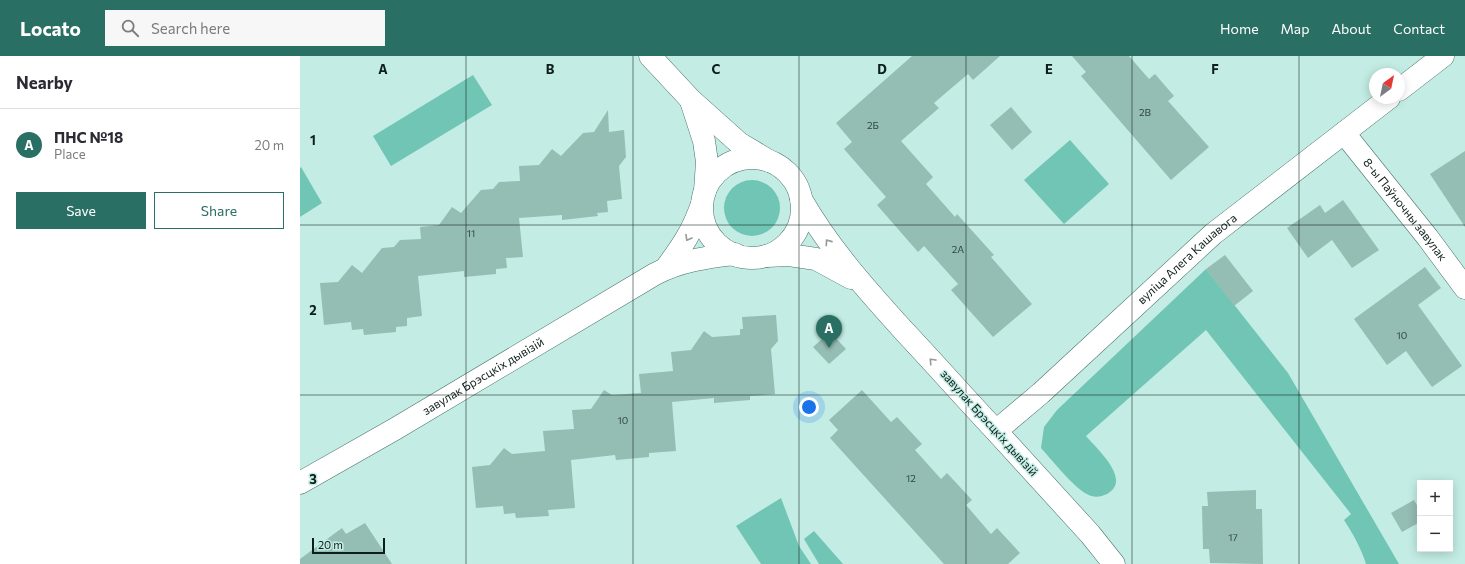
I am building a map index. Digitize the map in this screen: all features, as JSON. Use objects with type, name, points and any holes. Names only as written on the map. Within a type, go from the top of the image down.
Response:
[{"type":"street","name":"завулак Брэсцкіх дывізій","points":[[650,56],[691,100],[739,143],[769,161]]},
{"type":"street","points":[[1405,85],[1443,56]]},
{"type":"street","name":"завулак Брэсцкіх дывізій","points":[[666,268],[684,244],[694,226],[704,197],[707,162],[704,141],[691,100]]},
{"type":"street","name":"вуліца Алега Кашавога","points":[[996,431],[1041,393],[1213,234],[1381,104]]},
{"type":"street","name":"8-ы Паўночны завулак","points":[[1344,133],[1428,238],[1465,288]]},
{"type":"street","points":[[743,158],[756,158],[769,161],[781,167],[790,176],[797,187],[801,199],[802,212],[799,225],[793,236],[784,246],[774,253],[761,257],[748,257],[735,254],[714,240],[707,229],[703,216],[704,197],[711,179],[731,162],[743,158]]},
{"type":"street","name":"завулак Брэсцкіх дывізій","points":[[801,199],[814,222],[838,256],[861,284],[1090,534],[1114,564]]},
{"type":"street","name":"завулак Брэсцкіх дывізій","points":[[300,482],[401,425],[666,268],[694,260],[735,254]]},
{"type":"street","name":"завулак Брэсцкіх дывізій","points":[[761,257],[790,255],[816,259],[861,284]]},
{"type":"green space","points":[[473,75],[492,105],[391,166],[373,136]]},
{"type":"green space","points":[[1070,140],[1109,184],[1064,224],[1024,180]]},
{"type":"green space","points":[[301,167],[322,203],[300,217],[300,168]]},
{"type":"green space","points":[[746,180],[758,180],[768,184],[776,192],[780,202],[780,214],[776,224],[768,232],[758,236],[746,236],[736,232],[728,224],[724,214],[724,202],[728,192],[736,184]]},
{"type":"green space","points":[[1206,269],[1288,373],[1399,564],[1366,564],[1362,552],[1344,520],[1351,514],[1206,330],[1086,436],[1104,456],[1114,473],[1116,481],[1114,488],[1107,494],[1094,497],[1082,491],[1041,448],[1044,427],[1057,410]]},
{"type":"green space","points":[[781,498],[799,546],[811,564],[761,564],[736,526]]},
{"type":"green space","points":[[814,531],[843,564],[819,564],[804,539]]},
{"type":"building","points":[[912,56],[1000,56],[973,80],[968,74],[934,103],[939,108],[901,141],[933,177],[926,184],[955,217],[957,214],[994,255],[991,257],[1032,304],[993,337],[951,290],[958,284],[924,246],[918,252],[877,205],[886,197],[844,149],[852,142],[836,123]]},
{"type":"building","points":[[1072,56],[1129,56],[1149,79],[1155,74],[1174,96],[1168,101],[1209,147],[1171,180],[1081,76],[1086,72]]},
{"type":"building","points":[[1011,107],[1032,132],[1012,150],[990,125]]},
{"type":"building","points":[[608,110],[609,132],[624,130],[626,157],[619,166],[622,199],[607,201],[608,212],[597,213],[598,216],[562,220],[562,215],[519,218],[523,257],[506,258],[507,268],[496,269],[496,274],[464,277],[464,271],[418,276],[422,316],[407,318],[407,326],[396,327],[396,332],[364,335],[363,329],[352,330],[351,322],[324,325],[320,283],[338,282],[352,265],[362,273],[382,248],[394,247],[400,240],[421,239],[420,227],[439,225],[452,207],[461,213],[481,190],[493,189],[499,182],[520,181],[519,166],[539,165],[552,149],[561,156],[583,133],[594,132]]},
{"type":"building","points":[[1465,151],[1465,227],[1430,174]]},
{"type":"building","points":[[1343,200],[1379,250],[1352,268],[1332,240],[1308,258],[1287,228],[1320,205],[1325,213]]},
{"type":"building","points":[[1225,255],[1253,291],[1234,306],[1206,269]]},
{"type":"building","points":[[1425,267],[1441,288],[1418,305],[1462,366],[1432,387],[1406,351],[1387,365],[1354,319]]},
{"type":"building","points":[[776,315],[778,341],[771,349],[775,394],[750,396],[750,400],[714,403],[714,398],[672,402],[676,451],[649,453],[649,457],[616,460],[615,455],[571,460],[575,508],[548,510],[549,516],[516,518],[515,513],[504,514],[503,506],[476,508],[472,467],[490,465],[504,448],[512,454],[545,451],[543,431],[574,429],[572,410],[591,409],[604,390],[612,395],[641,393],[639,374],[673,371],[671,352],[691,350],[704,331],[712,337],[740,335],[740,329],[743,329],[742,317]]},
{"type":"building","points":[[830,332],[846,349],[829,364],[813,347]]},
{"type":"building","points":[[862,390],[891,422],[897,417],[922,444],[915,450],[941,479],[947,473],[972,500],[966,505],[991,534],[997,528],[1020,553],[1008,564],[944,564],[830,438],[838,430],[829,420]]},
{"type":"building","points":[[1256,490],[1256,509],[1262,509],[1263,564],[1210,563],[1209,549],[1203,549],[1202,506],[1208,506],[1207,492]]},
{"type":"building","points":[[1414,500],[1417,506],[1417,524],[1402,532],[1391,513]]},
{"type":"building","points":[[365,523],[392,564],[300,564],[300,559],[342,528],[346,534]]},
{"type":"place","name":"ПНС №18","points":[[829,348]]}]
